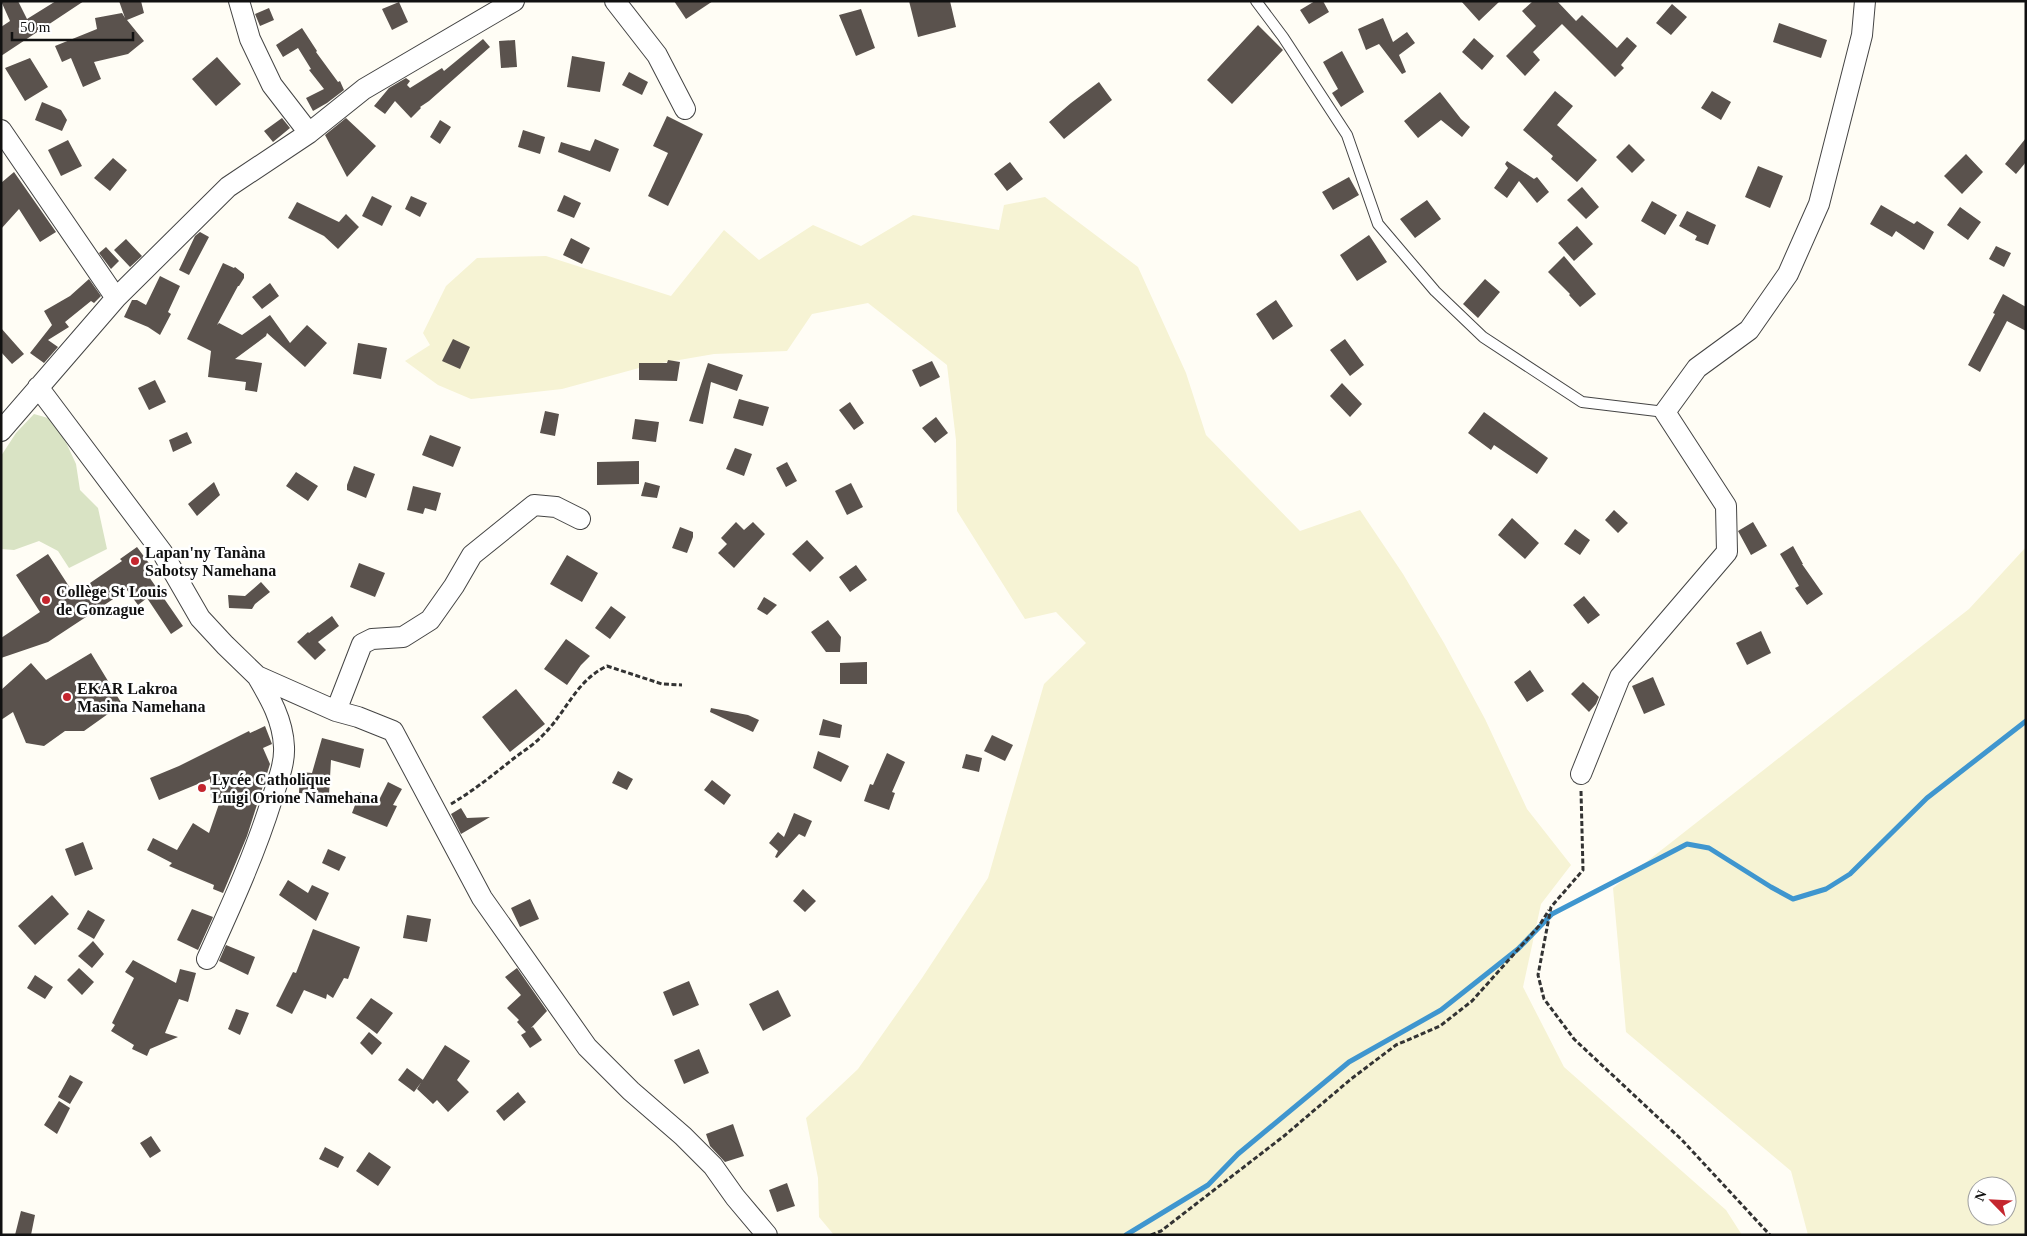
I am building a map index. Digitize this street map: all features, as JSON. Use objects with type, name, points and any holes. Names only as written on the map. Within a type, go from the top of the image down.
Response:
[{"type":"street","points":[[240,1],[250,39],[272,86],[309,132]]},
{"type":"street","points":[[1,431],[116,298],[228,187],[309,132],[364,89],[514,1]]},
{"type":"street","points":[[615,1],[657,55],[685,109]]},
{"type":"street","points":[[1581,774],[1620,677],[1727,552],[1726,506],[1665,412],[1697,368],[1749,330],[1788,274],[1819,204],[1862,35],[1865,1]]},
{"type":"street","points":[[1,130],[116,298]]},
{"type":"street","points":[[38,387],[162,552],[200,618],[257,676],[277,712],[284,747],[280,769],[261,835],[207,959]]},
{"type":"street","points":[[336,711],[362,644],[372,639],[403,637],[430,620],[454,586],[472,555],[534,505],[556,507],[580,519]]},
{"type":"street","points":[[257,676],[336,711],[358,717],[393,731],[482,898],[587,1047],[631,1091],[713,1166],[735,1197],[767,1235]]},
{"type":"lane","points":[[1256,1],[1283,37],[1346,135],[1378,224],[1435,291],[1483,337],[1582,402],[1665,412]]},
{"type":"path","points":[[435,810],[448,806],[469,793],[540,738],[560,716],[580,685],[594,672],[607,666],[662,684],[682,685]]},
{"type":"path","points":[[1151,1235],[1161,1231],[1284,1136],[1351,1079],[1396,1045],[1440,1026],[1472,1001],[1539,926],[1551,907],[1583,870],[1581,774]]},
{"type":"path","points":[[1551,907],[1538,975],[1544,999],[1574,1039],[1682,1140],[1770,1235]]},
{"type":"shaded area","points":[[1045,197],[1138,267],[1186,373],[1206,435],[1300,531],[1360,510],[1403,574],[1444,643],[1485,719],[1527,809],[1571,865],[1541,904],[1523,987],[1564,1067],[1726,1210],[1742,1235],[834,1235],[819,1217],[818,1178],[806,1118],[858,1069],[922,978],[988,878],[1044,684],[1086,643],[1056,612],[1025,619],[957,511],[956,440],[947,365],[868,303],[812,314],[787,351],[714,354],[650,365],[562,389],[471,399],[438,385],[405,361],[430,345],[423,333],[446,286],[477,258],[546,256],[671,296],[724,230],[759,260],[813,225],[861,246],[913,215],[999,230],[1004,205]]},
{"type":"shaded area","points":[[2026,547],[2026,1235],[1808,1235],[1791,1171],[1626,1032],[1613,888],[1969,609]]},
{"type":"green space","points":[[34,414],[48,418],[64,438],[76,464],[80,490],[98,508],[107,549],[69,568],[58,551],[39,541],[14,550],[1,549],[1,456],[16,433]]},
{"type":"building","points":[[1,1],[18,1],[27,19],[56,1],[84,1],[1,56],[1,27],[10,21]]},
{"type":"building","points":[[119,1],[141,1],[144,13],[127,20],[144,41],[128,54],[94,62],[101,79],[83,87],[71,58],[62,62],[55,46],[97,29],[95,18],[122,13],[125,18]]},
{"type":"building","points":[[674,1],[713,1],[686,19]]},
{"type":"building","points":[[909,1],[950,1],[956,27],[918,37]]},
{"type":"building","points":[[1315,1],[1323,1],[1329,12],[1309,24],[1300,10]]},
{"type":"building","points":[[1461,1],[1500,1],[1479,21]]},
{"type":"building","points":[[1533,1],[1557,1],[1576,21],[1582,15],[1617,48],[1627,37],[1637,46],[1621,65],[1624,68],[1615,77],[1562,24],[1533,52],[1540,60],[1525,76],[1506,56],[1536,26],[1522,11]]},
{"type":"building","points":[[399,2],[408,22],[392,30],[382,9]]},
{"type":"building","points":[[1672,4],[1687,17],[1671,35],[1656,23]]},
{"type":"building","points":[[269,8],[274,20],[260,26],[255,14]]},
{"type":"building","points":[[861,9],[875,48],[856,56],[839,15]]},
{"type":"building","points":[[1383,18],[1393,42],[1407,32],[1415,43],[1399,55],[1406,72],[1402,74],[1379,44],[1366,50],[1358,29]]},
{"type":"building","points":[[1779,23],[1827,40],[1821,58],[1773,42]]},
{"type":"building","points":[[1258,25],[1283,50],[1232,104],[1207,80]]},
{"type":"building","points":[[302,28],[316,52],[338,82],[340,81],[344,90],[313,111],[306,98],[324,89],[309,70],[311,69],[298,48],[283,57],[276,45]]},
{"type":"building","points":[[1474,38],[1494,56],[1482,70],[1462,52]]},
{"type":"building","points":[[483,39],[490,47],[420,107],[411,118],[395,101],[385,114],[374,106],[389,88],[406,78],[410,81],[407,85],[410,88],[442,68],[444,71]]},
{"type":"building","points":[[515,40],[517,67],[501,68],[499,41]]},
{"type":"building","points":[[1342,51],[1364,92],[1341,107],[1332,93],[1338,89],[1323,62]]},
{"type":"building","points":[[572,56],[605,62],[600,92],[567,87]]},
{"type":"building","points":[[217,57],[241,84],[216,106],[192,79]]},
{"type":"building","points":[[30,58],[48,87],[25,101],[5,68]]},
{"type":"building","points":[[629,72],[648,82],[642,95],[622,85]]},
{"type":"building","points":[[1099,82],[1112,100],[1064,139],[1049,122]]},
{"type":"building","points":[[1555,91],[1573,106],[1557,125],[1597,160],[1577,182],[1551,159],[1553,156],[1523,130]]},
{"type":"building","points":[[1712,91],[1731,102],[1721,120],[1701,108]]},
{"type":"building","points":[[1440,92],[1461,119],[1470,127],[1462,137],[1441,120],[1418,138],[1404,121]]},
{"type":"building","points":[[42,102],[61,110],[67,120],[62,131],[35,120]]},
{"type":"building","points":[[667,116],[703,134],[668,206],[648,196],[668,153],[653,146]]},
{"type":"building","points":[[282,118],[290,128],[273,142],[264,131]]},
{"type":"building","points":[[346,118],[376,146],[347,177],[325,135]]},
{"type":"building","points":[[440,120],[451,127],[440,144],[430,137]]},
{"type":"building","points":[[523,130],[545,137],[540,154],[518,147]]},
{"type":"building","points":[[2026,138],[2026,162],[2016,174],[2005,164]]},
{"type":"building","points":[[595,139],[619,149],[610,172],[558,152],[561,142],[590,151]]},
{"type":"building","points":[[68,140],[82,166],[61,176],[48,150]]},
{"type":"building","points":[[1629,144],[1645,160],[1632,173],[1616,157]]},
{"type":"building","points":[[1966,154],[1983,172],[1962,194],[1944,176]]},
{"type":"building","points":[[113,158],[127,170],[110,191],[94,178]]},
{"type":"building","points":[[1507,161],[1534,179],[1537,177],[1549,192],[1537,203],[1519,181],[1507,198],[1494,188],[1508,168],[1505,164]]},
{"type":"building","points":[[1010,162],[1023,179],[1007,191],[994,174]]},
{"type":"building","points":[[1758,166],[1783,176],[1770,208],[1745,197]]},
{"type":"building","points":[[14,172],[56,232],[40,242],[19,209],[1,229],[1,183]]},
{"type":"building","points":[[1349,177],[1359,195],[1333,210],[1322,192]]},
{"type":"building","points":[[1582,187],[1599,207],[1586,219],[1567,200]]},
{"type":"building","points":[[564,195],[581,203],[574,218],[557,211]]},
{"type":"building","points":[[372,196],[392,206],[382,226],[362,216]]},
{"type":"building","points":[[411,196],[427,203],[420,217],[405,209]]},
{"type":"building","points":[[1427,200],[1441,219],[1415,238],[1400,219]]},
{"type":"building","points":[[1652,201],[1677,215],[1665,235],[1641,221]]},
{"type":"building","points":[[297,202],[339,222],[346,214],[359,227],[338,249],[324,236],[288,218]]},
{"type":"building","points":[[1881,205],[1914,224],[1917,221],[1934,232],[1924,250],[1896,231],[1892,237],[1870,224]]},
{"type":"building","points":[[1960,207],[1981,222],[1968,240],[1947,225]]},
{"type":"building","points":[[1687,211],[1716,225],[1708,245],[1695,240],[1697,236],[1679,226]]},
{"type":"building","points":[[1577,226],[1593,244],[1574,261],[1558,243]]},
{"type":"building","points":[[200,232],[209,237],[189,275],[179,270],[195,236]]},
{"type":"building","points":[[1369,235],[1387,262],[1357,281],[1340,255]]},
{"type":"building","points":[[571,238],[590,248],[582,264],[563,255]]},
{"type":"building","points":[[126,239],[142,256],[130,267],[114,250]]},
{"type":"building","points":[[1996,246],[2011,253],[2004,267],[1989,259]]},
{"type":"building","points":[[106,247],[119,261],[111,269],[99,253]]},
{"type":"building","points":[[1564,256],[1596,294],[1580,307],[1548,272]]},
{"type":"building","points":[[223,263],[235,267],[244,274],[244,278],[217,325],[219,323],[242,335],[270,315],[290,343],[307,325],[327,343],[305,367],[267,333],[266,336],[235,359],[262,363],[257,392],[245,390],[246,382],[208,377],[211,351],[187,339]]},
{"type":"building","points":[[160,276],[180,286],[168,312],[171,314],[160,335],[148,327],[124,317],[132,300],[137,300],[146,305]]},
{"type":"building","points":[[89,279],[101,296],[94,303],[91,301],[65,322],[69,327],[48,340],[58,347],[44,363],[30,353],[52,325],[44,311],[70,296]]},
{"type":"building","points":[[1485,279],[1500,292],[1478,318],[1463,304]]},
{"type":"building","points":[[270,283],[279,296],[262,309],[252,297]]},
{"type":"building","points":[[2003,294],[2026,307],[2026,331],[2007,321],[1980,372],[1968,365],[1995,314],[1993,313]]},
{"type":"building","points":[[1276,300],[1293,326],[1273,340],[1256,314]]},
{"type":"building","points":[[1,328],[24,354],[12,364],[1,352]]},
{"type":"building","points":[[453,339],[470,347],[460,369],[442,361]]},
{"type":"building","points":[[1345,339],[1364,365],[1350,376],[1330,350]]},
{"type":"building","points":[[358,343],[387,348],[381,379],[353,374]]},
{"type":"building","points":[[668,360],[680,362],[677,381],[639,380],[639,363],[667,363]]},
{"type":"building","points":[[932,361],[940,377],[920,387],[912,370]]},
{"type":"building","points":[[708,363],[743,375],[737,391],[711,382],[703,424],[689,421]]},
{"type":"building","points":[[155,380],[166,402],[149,410],[138,388]]},
{"type":"building","points":[[1342,383],[1362,404],[1350,417],[1330,396]]},
{"type":"building","points":[[739,399],[769,407],[763,426],[733,418]]},
{"type":"building","points":[[850,402],[864,423],[854,430],[839,410]]},
{"type":"building","points":[[545,411],[559,414],[555,436],[540,433]]},
{"type":"building","points":[[1484,412],[1548,458],[1537,474],[1494,445],[1491,450],[1468,433]]},
{"type":"building","points":[[936,417],[948,433],[935,443],[922,428]]},
{"type":"building","points":[[635,419],[659,422],[656,442],[632,439]]},
{"type":"building","points":[[187,432],[192,443],[173,452],[169,440]]},
{"type":"building","points":[[430,435],[461,447],[453,467],[422,455]]},
{"type":"building","points":[[735,448],[752,454],[744,476],[726,469]]},
{"type":"building","points":[[639,461],[639,484],[597,485],[597,462]]},
{"type":"building","points":[[787,462],[797,481],[786,487],[776,468]]},
{"type":"building","points":[[354,466],[375,474],[366,498],[347,490]]},
{"type":"building","points":[[296,472],[318,486],[308,501],[286,486]]},
{"type":"building","points":[[214,482],[220,495],[197,516],[188,504]]},
{"type":"building","points":[[645,482],[660,486],[657,498],[641,496]]},
{"type":"building","points":[[851,483],[863,507],[847,515],[835,491]]},
{"type":"building","points":[[413,486],[441,493],[436,511],[425,508],[423,514],[407,510]]},
{"type":"building","points":[[1614,510],[1628,523],[1618,533],[1605,520]]},
{"type":"building","points":[[1512,518],[1539,543],[1525,559],[1498,535]]},
{"type":"building","points":[[736,522],[744,530],[753,522],[765,534],[734,568],[718,553],[727,544],[721,538]]},
{"type":"building","points":[[1753,522],[1767,546],[1751,555],[1738,531]]},
{"type":"building","points":[[680,527],[693,532],[687,553],[672,548]]},
{"type":"building","points":[[1575,529],[1590,540],[1580,555],[1564,544]]},
{"type":"building","points":[[807,540],[824,558],[810,572],[792,554]]},
{"type":"building","points":[[1793,546],[1802,564],[1823,594],[1807,605],[1795,588],[1799,586],[1780,554]]},
{"type":"building","points":[[137,547],[151,566],[145,571],[183,626],[171,634],[147,598],[138,605],[127,590],[48,642],[1,658],[1,638],[40,612],[16,575],[48,554],[74,594],[122,561],[120,559]]},
{"type":"building","points":[[567,555],[598,573],[582,602],[550,584]]},
{"type":"building","points":[[359,563],[385,573],[375,597],[350,587]]},
{"type":"building","points":[[856,565],[867,580],[850,592],[839,577]]},
{"type":"building","points":[[261,582],[270,592],[255,604],[252,609],[229,608],[228,595],[245,596]]},
{"type":"building","points":[[1584,596],[1600,615],[1588,624],[1573,605]]},
{"type":"building","points":[[764,597],[777,605],[767,615],[757,609]]},
{"type":"building","points":[[611,606],[626,617],[610,639],[595,628]]},
{"type":"building","points":[[332,616],[339,626],[318,642],[326,650],[315,660],[297,642]]},
{"type":"building","points":[[828,620],[841,637],[840,652],[826,652],[811,632]]},
{"type":"building","points":[[1761,631],[1771,653],[1747,665],[1736,643]]},
{"type":"building","points":[[566,639],[590,656],[567,685],[544,669]]},
{"type":"building","points":[[91,653],[122,704],[84,731],[65,731],[44,746],[26,743],[13,712],[1,720],[1,690],[31,663],[46,680]]},
{"type":"building","points":[[867,662],[867,684],[840,684],[840,663]]},
{"type":"building","points":[[1530,670],[1544,691],[1527,702],[1514,682]]},
{"type":"building","points":[[1653,677],[1665,705],[1644,714],[1632,686]]},
{"type":"building","points":[[1583,682],[1599,697],[1589,712],[1571,694]]},
{"type":"building","points":[[516,689],[545,724],[510,752],[482,717]]},
{"type":"building","points":[[711,708],[748,715],[759,720],[753,732],[710,712]]},
{"type":"building","points":[[823,719],[842,725],[840,738],[819,735]]},
{"type":"building","points":[[265,726],[272,744],[263,748],[270,764],[247,836],[223,893],[213,889],[214,885],[169,866],[172,863],[147,850],[153,838],[177,850],[193,823],[209,833],[220,801],[211,798],[210,779],[159,800],[150,778],[179,766],[249,731],[250,733]]},
{"type":"building","points":[[992,735],[1013,745],[1005,761],[984,751]]},
{"type":"building","points":[[322,738],[364,749],[360,768],[331,760],[329,795],[299,793],[300,772],[312,773]]},
{"type":"building","points":[[818,751],[849,766],[841,782],[813,768]]},
{"type":"building","points":[[887,753],[905,762],[892,792],[895,793],[889,810],[864,801],[870,784],[873,785]]},
{"type":"building","points":[[966,754],[982,758],[979,772],[962,768]]},
{"type":"building","points":[[618,771],[633,779],[627,790],[612,783]]},
{"type":"building","points":[[712,780],[731,795],[724,805],[704,790]]},
{"type":"building","points":[[388,782],[402,789],[393,805],[397,806],[387,827],[352,813],[360,792],[379,800]]},
{"type":"building","points":[[461,808],[467,818],[490,817],[461,834],[451,814]]},
{"type":"building","points":[[794,813],[812,821],[805,837],[799,834],[777,858],[775,857],[778,851],[769,843],[778,832],[784,837]]},
{"type":"building","points":[[83,842],[93,869],[75,876],[65,849]]},
{"type":"building","points":[[328,849],[346,857],[339,871],[322,863]]},
{"type":"building","points":[[288,880],[308,893],[312,885],[329,893],[316,921],[279,895]]},
{"type":"building","points":[[803,889],[816,901],[805,912],[793,901]]},
{"type":"building","points":[[52,895],[69,914],[35,945],[18,926]]},
{"type":"building","points":[[530,899],[539,919],[520,927],[511,908]]},
{"type":"building","points":[[192,909],[213,917],[198,950],[177,940]]},
{"type":"building","points":[[88,910],[105,920],[94,939],[77,929]]},
{"type":"building","points":[[407,915],[431,919],[427,942],[403,938]]},
{"type":"building","points":[[313,929],[360,947],[348,979],[344,978],[333,998],[327,994],[326,999],[304,990],[292,1014],[276,1006],[293,972],[296,973]]},
{"type":"building","points":[[93,941],[104,954],[92,968],[78,956]]},
{"type":"building","points":[[226,945],[255,957],[248,975],[219,961]]},
{"type":"building","points":[[133,960],[176,983],[180,969],[196,973],[188,1002],[179,999],[165,1033],[178,1037],[150,1049],[147,1056],[132,1049],[134,1045],[111,1031],[115,1025],[112,1023],[134,978],[125,972]]},
{"type":"building","points":[[79,968],[94,982],[82,995],[67,980]]},
{"type":"building","points":[[517,968],[547,1011],[531,1028],[533,1027],[542,1040],[530,1048],[521,1035],[526,1032],[517,1022],[519,1020],[507,1008],[521,995],[505,977]]},
{"type":"building","points":[[35,975],[53,987],[45,999],[27,988]]},
{"type":"building","points":[[689,981],[699,1005],[673,1016],[663,992]]},
{"type":"building","points":[[778,990],[791,1016],[763,1031],[749,1004]]},
{"type":"building","points":[[371,998],[393,1013],[377,1034],[356,1018]]},
{"type":"building","points":[[236,1009],[249,1013],[240,1035],[228,1029]]},
{"type":"building","points":[[369,1032],[382,1043],[372,1055],[360,1043]]},
{"type":"building","points":[[445,1045],[470,1061],[457,1080],[469,1092],[448,1112],[437,1100],[433,1104],[417,1089]]},
{"type":"building","points":[[699,1049],[709,1073],[684,1084],[674,1060]]},
{"type":"building","points":[[407,1068],[423,1080],[414,1092],[398,1080]]},
{"type":"building","points":[[70,1075],[83,1082],[70,1104],[58,1097]]},
{"type":"building","points":[[518,1092],[526,1102],[504,1121],[496,1111]]},
{"type":"building","points":[[59,1101],[70,1108],[57,1134],[44,1125]]},
{"type":"building","points":[[733,1124],[744,1156],[725,1162],[710,1146],[706,1134]]},
{"type":"building","points":[[151,1136],[161,1151],[150,1158],[140,1143]]},
{"type":"building","points":[[325,1147],[344,1157],[338,1168],[319,1159]]},
{"type":"building","points":[[369,1152],[391,1167],[378,1186],[356,1171]]},
{"type":"building","points":[[787,1183],[795,1206],[777,1212],[769,1190]]},
{"type":"building","points":[[21,1211],[35,1215],[31,1235],[15,1235]]},
{"type":"waterway","points":[[1126,1235],[1208,1185],[1238,1154],[1349,1062],[1441,1010],[1518,949],[1552,914],[1687,844],[1709,848],[1793,899],[1826,889],[1850,874],[1927,798],[2026,721]]},
{"type":"place","name":"Lapan'ny Tanàna Sabotsy Namehana","points":[[135,561]]},
{"type":"place","name":"Collège St Louis de Gonzague","points":[[46,600]]},
{"type":"place","name":"EKAR Lakroa Masina Namehana","points":[[67,697]]},
{"type":"place","name":"Lycée Catholique Luigi Orione Namehana","points":[[202,788]]}]
